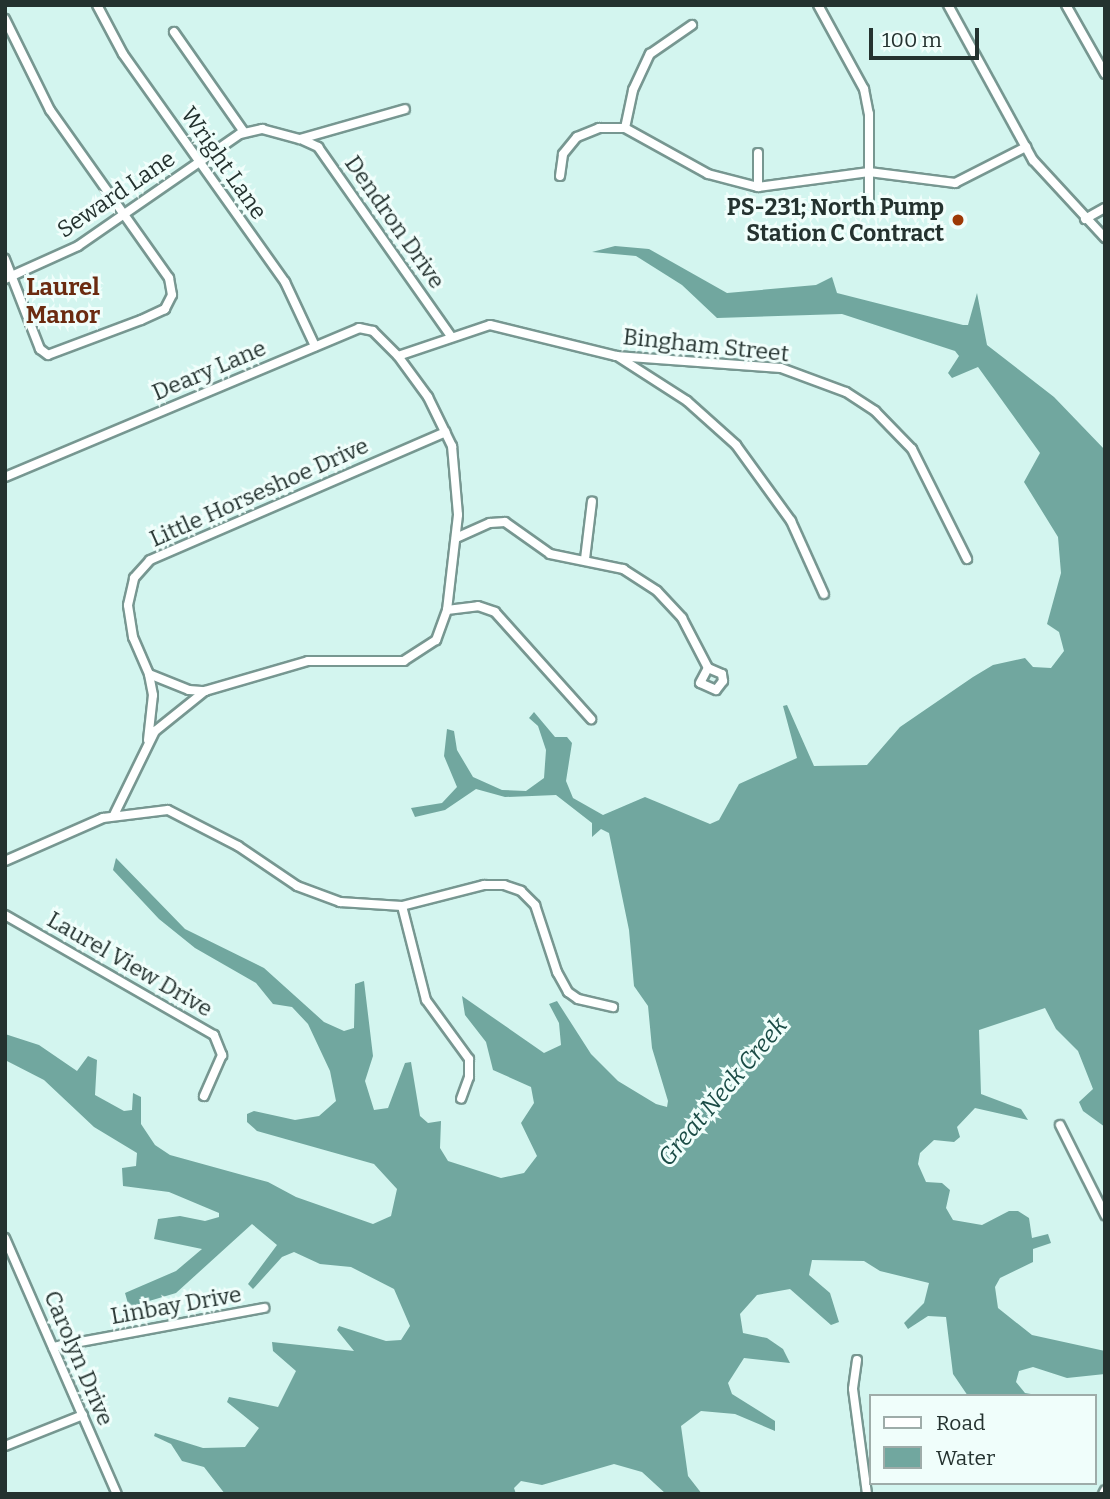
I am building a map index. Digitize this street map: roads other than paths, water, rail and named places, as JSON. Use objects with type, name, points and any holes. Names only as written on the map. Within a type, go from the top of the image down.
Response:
[{"type":"street","name":"Wright Lane","points":[[97,5],[123,54],[285,282],[315,346]]},
{"type":"street","points":[[818,5],[864,89],[869,206]]},
{"type":"street","points":[[948,5],[1042,173],[1105,238]]},
{"type":"street","points":[[1066,5],[1105,74]]},
{"type":"street","points":[[5,19],[50,110],[172,284],[169,302],[164,309],[57,355],[43,353],[9,278],[5,259]]},
{"type":"street","points":[[625,128],[633,90],[650,54],[692,25]]},
{"type":"street","points":[[174,32],[244,132],[262,129],[300,139],[405,108]]},
{"type":"street","points":[[560,176],[563,154],[577,137],[599,128],[625,128],[708,174],[758,187],[869,172],[955,183],[1026,147]]},
{"type":"street","name":"Seward Lane","points":[[9,278],[68,252],[244,132]]},
{"type":"street","name":"Dendron Drive","points":[[300,139],[318,147],[451,336]]},
{"type":"street","points":[[758,153],[758,187]]},
{"type":"street","points":[[1086,219],[1105,208]]},
{"type":"street","name":"Bingham Street","points":[[398,356],[451,336],[490,326],[617,356],[781,368],[846,392],[875,411],[912,449],[967,559]]},
{"type":"street","name":"Deary Lane","points":[[5,477],[359,328],[373,331],[398,356]]},
{"type":"street","points":[[149,674],[189,690],[205,691],[308,661],[412,659],[436,640],[447,610],[456,538],[458,471],[446,432],[398,356]]},
{"type":"street","points":[[617,356],[687,401],[736,445],[792,521],[824,594]]},
{"type":"street","name":"Little Horseshoe Drive","points":[[148,743],[153,695],[149,674],[133,637],[128,605],[135,578],[150,560],[446,432]]},
{"type":"street","points":[[585,559],[592,501]]},
{"type":"street","points":[[456,538],[490,523],[505,522],[550,554],[585,559],[623,569],[657,591],[692,633],[708,668]]},
{"type":"street","points":[[447,610],[478,606],[495,612],[591,719]]},
{"type":"street","points":[[114,816],[148,743],[163,722],[205,691]]},
{"type":"street","points":[[5,861],[114,816],[168,810],[238,846],[306,891],[350,904],[402,906],[484,885],[514,887],[540,914],[556,972],[568,992],[578,999],[613,1007]]},
{"type":"street","points":[[402,906],[426,1000],[469,1059],[469,1077],[461,1099]]},
{"type":"street","name":"Laurel View Drive","points":[[5,915],[214,1035],[222,1055],[204,1096]]},
{"type":"street","points":[[1060,1125],[1105,1215]]},
{"type":"street","name":"Carolyn Drive","points":[[5,1238],[117,1494]]},
{"type":"street","name":"Linbay Drive","points":[[53,1347],[264,1308]]},
{"type":"street","points":[[857,1360],[853,1389],[867,1494]]},
{"type":"street","points":[[5,1446],[83,1415]]},
{"type":"water","name":"Great Neck Creek","points":[[615,246],[649,249],[727,293],[816,285],[832,277],[837,293],[963,325],[968,325],[977,293],[987,345],[1054,397],[1105,450],[1105,1127],[1083,1111],[1079,1102],[1093,1089],[1078,1051],[1056,1029],[1045,1008],[979,1030],[981,1094],[1021,1109],[1028,1120],[975,1108],[957,1127],[960,1137],[954,1142],[934,1140],[920,1153],[918,1164],[926,1182],[942,1183],[950,1190],[946,1208],[953,1220],[982,1225],[1009,1211],[1018,1211],[1029,1218],[1032,1238],[1048,1234],[1051,1243],[1033,1249],[1033,1262],[1000,1278],[995,1287],[998,1308],[1032,1335],[1105,1351],[1105,1374],[1067,1378],[1033,1367],[1019,1371],[1016,1382],[1025,1393],[1031,1394],[967,1394],[953,1374],[946,1317],[928,1316],[908,1329],[904,1323],[924,1303],[929,1283],[880,1271],[864,1261],[812,1260],[809,1275],[830,1293],[839,1322],[831,1325],[790,1289],[757,1295],[740,1314],[743,1333],[767,1338],[783,1349],[790,1363],[744,1358],[728,1383],[732,1394],[775,1421],[775,1431],[735,1414],[701,1411],[681,1426],[688,1476],[702,1494],[666,1494],[642,1472],[614,1464],[542,1485],[521,1481],[514,1488],[516,1494],[225,1494],[204,1467],[182,1461],[171,1444],[154,1436],[155,1433],[203,1448],[245,1447],[259,1428],[227,1402],[229,1397],[278,1407],[296,1371],[273,1351],[272,1342],[354,1351],[337,1330],[339,1326],[386,1341],[401,1340],[410,1326],[394,1289],[351,1267],[320,1264],[294,1252],[282,1257],[253,1289],[248,1284],[277,1245],[252,1224],[176,1293],[129,1307],[125,1293],[176,1271],[202,1249],[154,1239],[158,1219],[180,1216],[205,1221],[219,1217],[219,1213],[169,1192],[123,1186],[122,1168],[136,1166],[137,1153],[94,1127],[44,1080],[5,1060],[5,1034],[39,1045],[77,1071],[88,1056],[97,1060],[95,1095],[124,1111],[132,1110],[133,1093],[141,1097],[141,1124],[155,1145],[170,1155],[268,1182],[296,1197],[373,1224],[391,1216],[397,1189],[374,1164],[257,1131],[247,1122],[247,1114],[254,1111],[295,1120],[319,1116],[336,1101],[330,1071],[308,1024],[292,1007],[273,1004],[256,983],[195,948],[159,919],[113,870],[116,858],[185,929],[264,968],[324,1022],[344,1031],[354,1028],[355,984],[364,981],[373,1056],[365,1081],[374,1110],[388,1108],[405,1063],[411,1062],[420,1116],[428,1123],[441,1121],[440,1148],[448,1161],[501,1178],[524,1173],[537,1156],[521,1123],[534,1103],[531,1087],[493,1070],[486,1042],[465,1015],[462,996],[544,1053],[561,1045],[559,1023],[549,1004],[557,1001],[591,1054],[618,1081],[656,1104],[667,1107],[668,1101],[652,1048],[648,1006],[634,986],[629,930],[609,833],[601,829],[592,837],[592,823],[556,795],[505,797],[476,789],[445,810],[415,817],[411,808],[442,803],[457,787],[444,756],[447,729],[454,731],[457,750],[473,777],[502,790],[526,791],[544,778],[546,750],[538,726],[529,718],[534,712],[555,737],[567,737],[572,743],[566,781],[573,798],[603,815],[645,797],[710,824],[719,820],[739,784],[797,758],[783,706],[787,705],[814,766],[867,765],[900,727],[993,665],[1025,658],[1033,667],[1051,668],[1064,651],[1059,632],[1047,624],[1061,573],[1058,537],[1024,482],[1040,453],[978,367],[952,378],[948,373],[959,356],[955,351],[842,314],[717,318],[682,285],[636,256],[592,252]]},
{"type":"place","name":"PS-231; North Pump Station C Contract","points":[[958,220]]},
{"type":"district","name":"Laurel Manor","points":[[63,302]]}]
